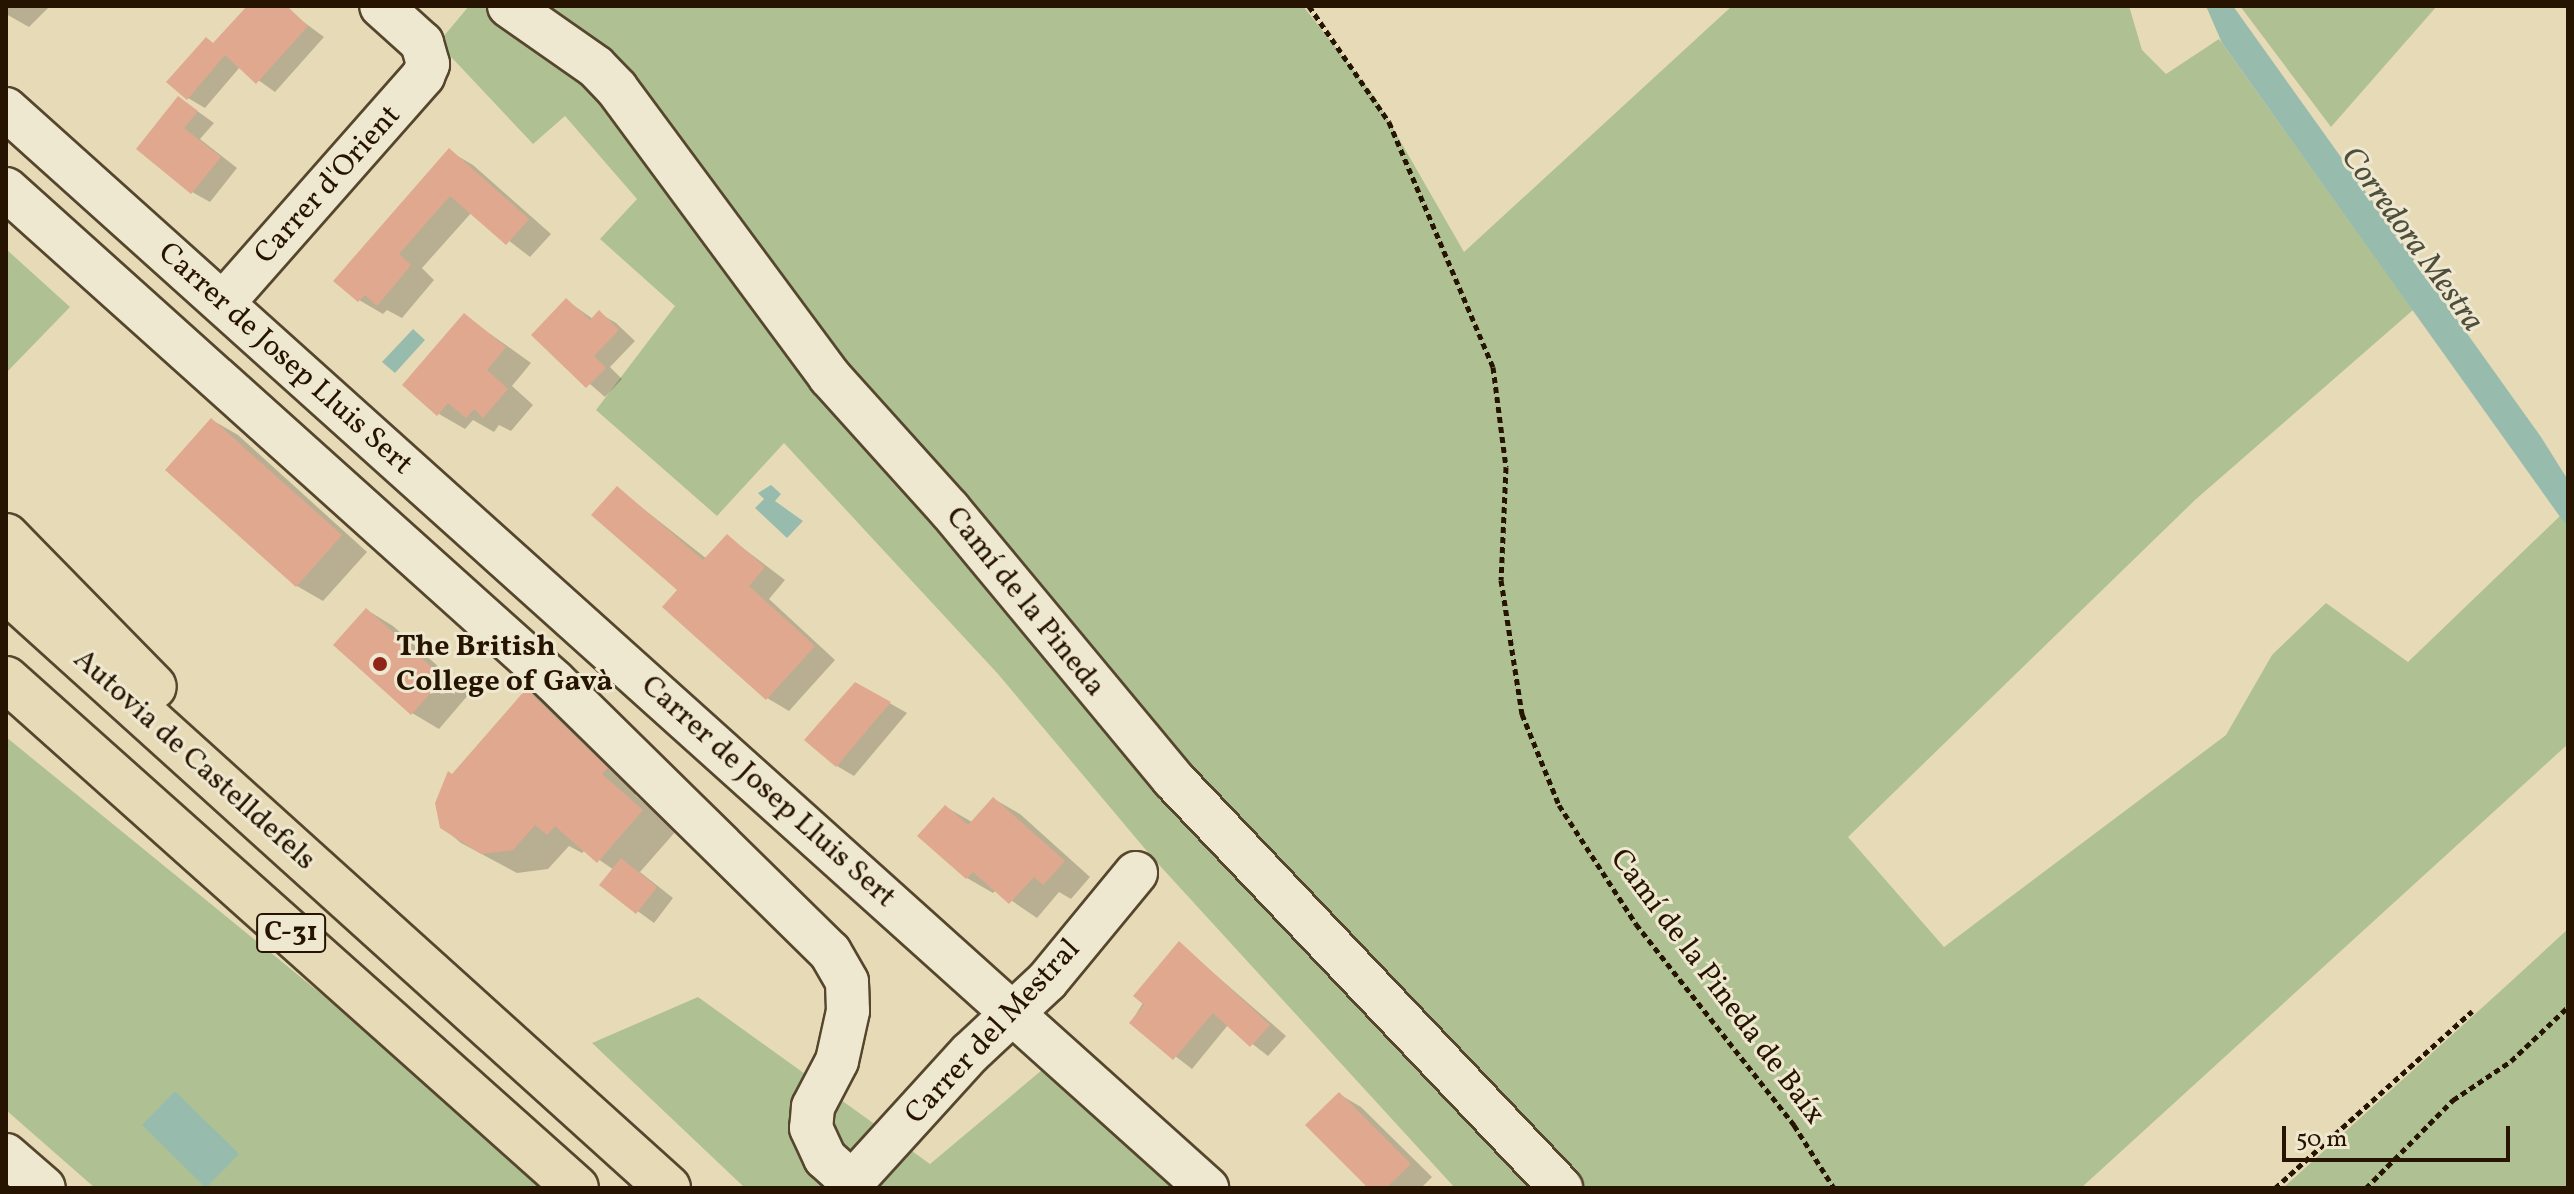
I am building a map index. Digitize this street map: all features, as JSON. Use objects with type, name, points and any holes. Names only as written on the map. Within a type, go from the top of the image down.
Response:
[{"type":"highway","points":[[6,536],[416,960]]},
{"type":"highway","name":"Autovia de Castelldefels","points":[[6,590],[668,1188]]},
{"type":"highway","name":"C-31","points":[[6,679],[576,1188]]},
{"type":"street","name":"Carrer d'Orient","points":[[223,303],[416,87],[428,64],[422,43],[381,6]]},
{"type":"street","name":"Camí de la Pineda","points":[[509,6],[596,67],[617,89],[730,235],[805,346],[949,509],[1153,756],[1462,1089],[1561,1188]]},
{"type":"street","name":"Carrer de Josep Lluis Sert","points":[[6,109],[1207,1188]]},
{"type":"street","points":[[6,189],[554,681],[830,952],[847,982],[846,1035],[813,1107],[811,1128],[825,1158],[850,1185]]},
{"type":"street","name":"Carrer del Mestral","points":[[850,1185],[1047,981],[1136,873]]},
{"type":"street","points":[[6,1155],[44,1188]]},
{"type":"path","name":"Camí de la Pineda de Baíx","points":[[1309,6],[1389,122],[1493,367],[1506,467],[1501,580],[1522,714],[1559,805],[1636,924],[1794,1125],[1834,1188]]},
{"type":"path","points":[[2366,1188],[2453,1100],[2511,1061],[2568,1007]]},
{"type":"path","points":[[2275,1188],[2472,1011]]},
{"type":"green space","points":[[469,6],[1303,6],[1375,97],[1464,252],[1732,6],[2129,6],[2142,50],[2166,74],[2219,39],[2413,310],[2195,500],[1848,837],[1944,947],[2226,735],[2272,655],[2326,603],[2408,662],[2560,516],[2568,528],[2568,744],[2081,1188],[1455,1188],[1151,856],[998,674],[784,443],[717,516],[596,410],[675,306],[600,239],[637,199],[565,116],[533,144],[438,43]]},
{"type":"green space","points":[[2240,6],[2437,6],[2331,127]]},
{"type":"green space","points":[[6,249],[70,307],[6,373]]},
{"type":"green space","points":[[6,737],[406,1063],[546,1188],[95,1188],[6,1110]]},
{"type":"green space","points":[[2568,929],[2568,1188],[2283,1188],[2506,986]]},
{"type":"green space","points":[[698,997],[930,1164],[1042,1070],[1178,1188],[745,1188],[592,1043]]},
{"type":"shaded area","points":[[2206,6],[2233,6],[2541,437],[2568,480],[2568,528],[2222,43]]},
{"type":"shaded area","points":[[413,329],[425,340],[395,373],[382,362]]},
{"type":"shaded area","points":[[771,485],[781,494],[775,501],[803,521],[787,538],[755,508],[764,499],[758,493]]},
{"type":"shaded area","points":[[175,1091],[239,1154],[206,1188],[142,1125]]},
{"type":"building","points":[[247,6],[287,6],[308,26],[256,84],[225,55],[187,100],[166,82],[206,37],[213,43]]},
{"type":"building","points":[[178,96],[198,111],[184,128],[221,157],[191,194],[136,149]]},
{"type":"building","points":[[449,148],[529,219],[506,245],[450,196],[399,254],[411,265],[377,306],[365,295],[358,302],[333,281]]},
{"type":"building","points":[[566,298],[590,320],[599,310],[619,330],[594,356],[606,368],[586,388],[531,335]]},
{"type":"building","points":[[464,313],[506,347],[487,370],[508,389],[483,418],[474,409],[466,418],[448,403],[437,416],[402,385]]},
{"type":"building","points":[[211,418],[342,535],[296,587],[165,470]]},
{"type":"building","points":[[617,486],[703,560],[727,534],[765,567],[749,586],[815,646],[766,700],[662,607],[677,590],[591,515]]},
{"type":"building","points":[[366,608],[444,678],[411,715],[333,645]]},
{"type":"building","points":[[855,682],[891,702],[836,767],[804,740]]},
{"type":"building","points":[[526,689],[608,768],[602,774],[643,810],[597,863],[555,826],[547,835],[535,825],[513,850],[481,854],[440,828],[435,803],[448,771],[452,774]]},
{"type":"building","points":[[993,797],[1065,861],[1043,885],[1034,877],[1009,904],[973,872],[966,879],[917,836],[945,805],[968,825]]},
{"type":"building","points":[[621,858],[657,887],[636,914],[599,885]]},
{"type":"building","points":[[1179,941],[1270,1025],[1250,1047],[1213,1013],[1173,1060],[1129,1023],[1144,1005],[1133,996]]},
{"type":"building","points":[[1339,1092],[1411,1164],[1386,1188],[1368,1188],[1305,1125]]},
{"type":"place","name":"The British College of Gavà","points":[[380,664]]},
{"type":"water label","name":"Corredora Mestra","points":[[2411,240]]}]
